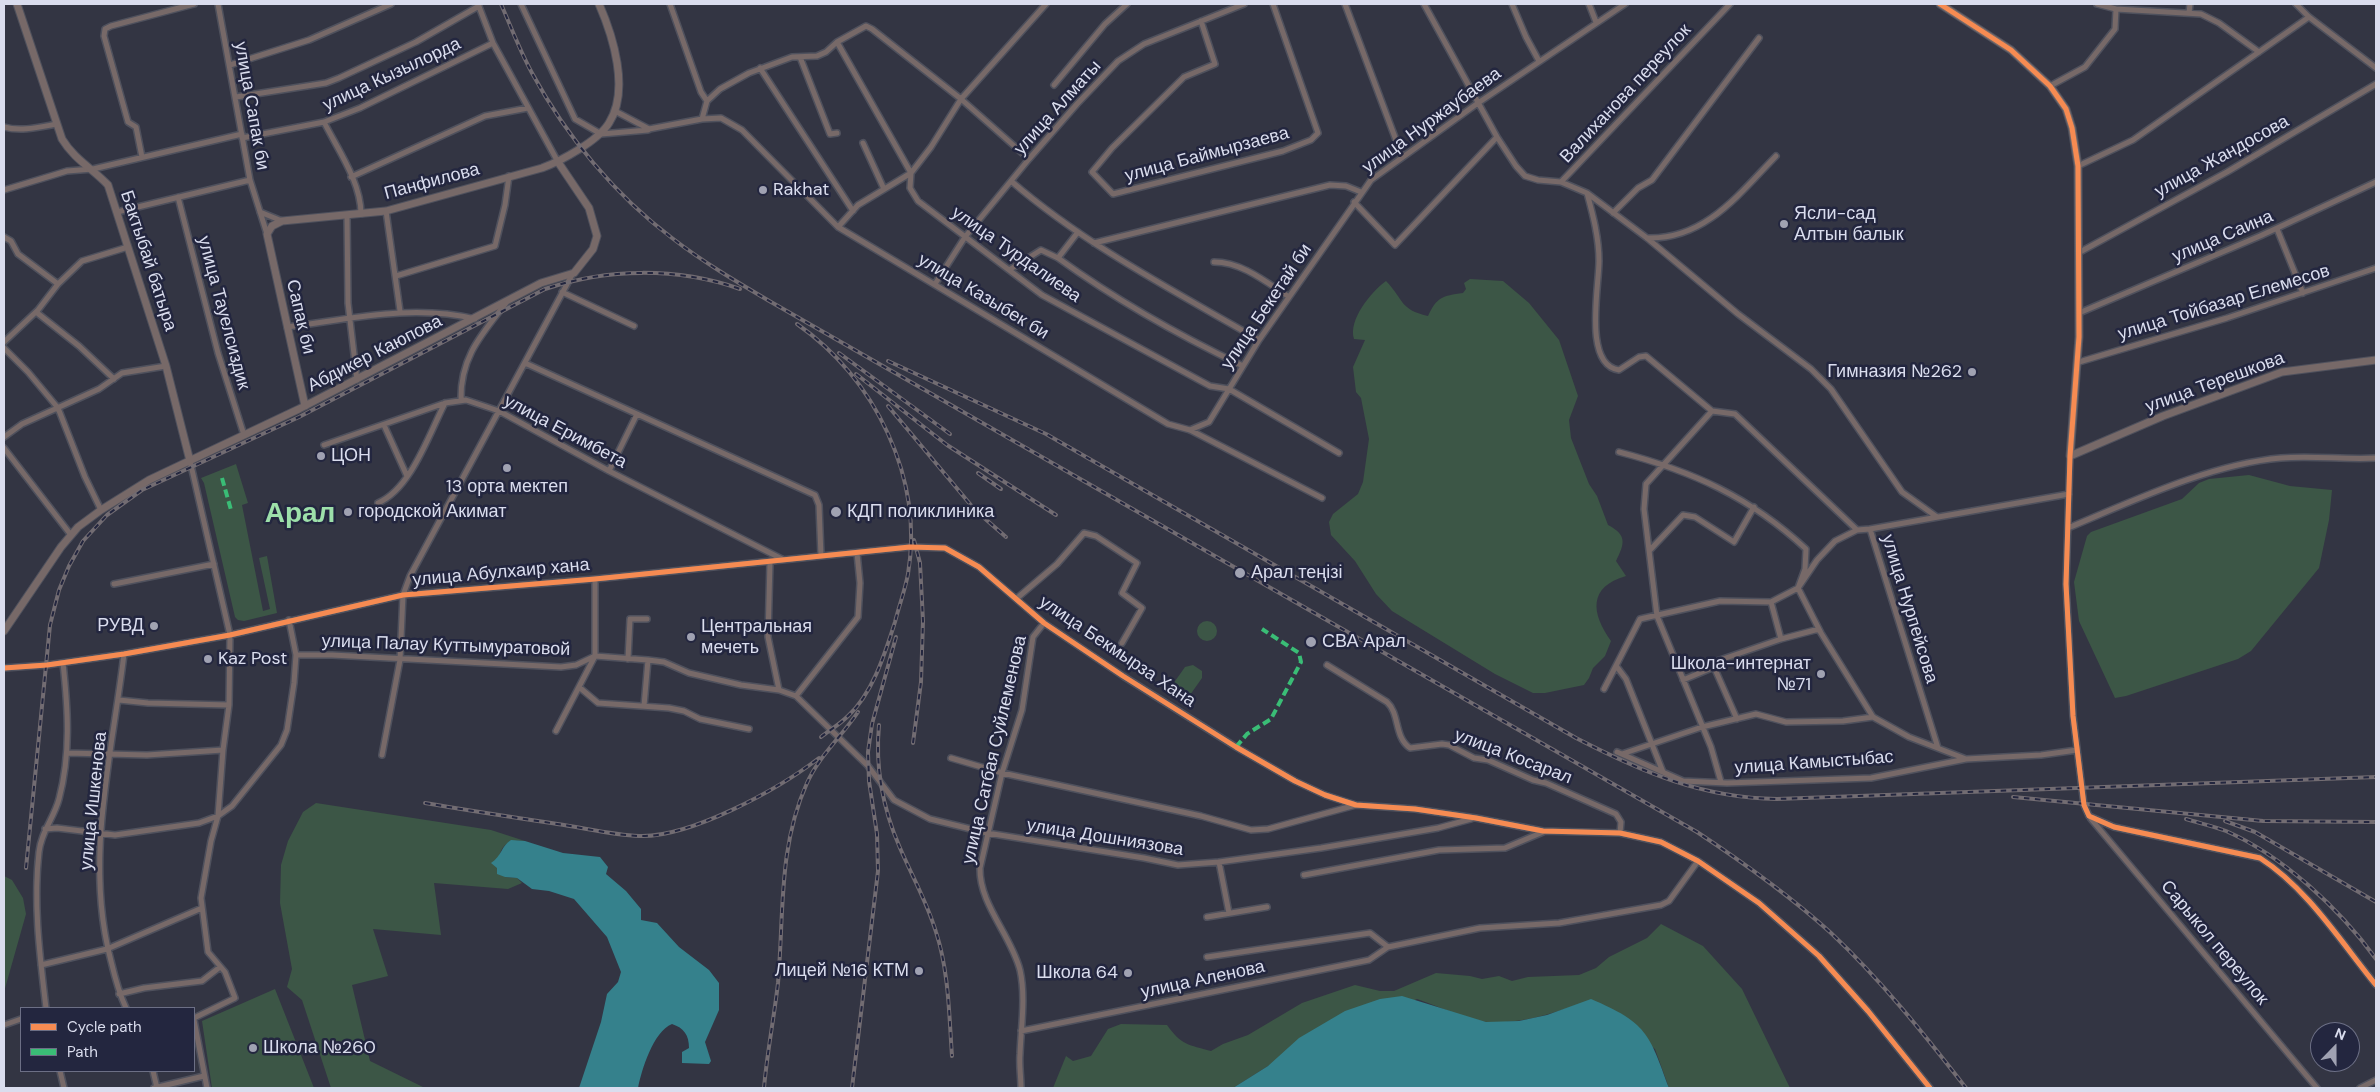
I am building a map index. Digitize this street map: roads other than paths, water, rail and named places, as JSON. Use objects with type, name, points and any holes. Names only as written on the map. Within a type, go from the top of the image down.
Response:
[{"type":"street","name":"Бактыбай батыра","points":[[18,4],[57,124],[70,152],[93,169],[108,185],[166,366],[190,461]]},
{"type":"street","points":[[142,157],[136,127],[128,122],[104,36],[105,29],[110,26],[194,4]]},
{"type":"street","name":"улица Сапак би","points":[[218,4],[250,180],[267,234]]},
{"type":"street","points":[[230,65],[309,40],[391,4]]},
{"type":"street","points":[[521,4],[575,119],[600,134],[608,125],[615,111],[618,88],[614,43],[599,4]]},
{"type":"street","points":[[670,4],[701,92],[707,101]]},
{"type":"street","points":[[838,227],[868,198],[911,173],[931,148],[961,99],[1046,4]]},
{"type":"street","points":[[1054,85],[1105,24],[1127,4]]},
{"type":"street","name":"улица Алматы","points":[[934,284],[965,237],[1029,159],[1118,61],[1144,44],[1244,4]]},
{"type":"street","name":"улица Баймырзаева","points":[[1201,21],[1215,64],[1184,77],[1112,148],[1092,172],[1113,194],[1283,151],[1312,140],[1318,133],[1273,4]]},
{"type":"street","points":[[1345,4],[1402,156]]},
{"type":"street","points":[[1424,4],[1497,137],[1525,176],[1561,182],[1587,193],[1647,238],[1738,314],[1811,369],[1831,389],[1902,492],[1937,517]]},
{"type":"street","points":[[1512,4],[1539,61]]},
{"type":"street","points":[[1589,4],[1596,22]]},
{"type":"street","name":"улица Нуржаубаева","points":[[1094,243],[1330,185],[1346,186],[1361,192],[1371,180],[1402,156],[1625,4]]},
{"type":"street","name":"Валиханова переулок","points":[[1561,182],[1730,4]]},
{"type":"street","points":[[1940,4],[2011,50],[2050,86],[2066,109],[2072,128],[2078,166],[2080,252],[2079,362],[2070,456],[2067,593],[2073,716],[2084,805],[2089,816],[2114,827],[2260,858],[2278,870],[2314,909],[2376,985]]},
{"type":"street","points":[[2097,4],[2116,9],[2190,13],[2211,18],[2259,52]]},
{"type":"street","points":[[2190,4],[2190,13]]},
{"type":"street","points":[[2296,4],[2309,17],[2376,68]]},
{"type":"street","points":[[236,97],[326,83],[416,42],[479,5],[493,43],[558,162],[589,208],[597,229],[593,249],[562,292],[410,576],[403,595],[400,660],[382,755]]},
{"type":"street","points":[[2050,86],[2085,67],[2115,29],[2116,9]]},
{"type":"street","points":[[2078,166],[2133,140],[2309,17]]},
{"type":"street","points":[[702,119],[707,101],[726,85],[760,68],[792,57],[817,56],[826,52],[836,42],[866,26],[961,99],[1029,159]]},
{"type":"street","points":[[1614,213],[1638,188],[1652,180],[1759,38]]},
{"type":"street","name":"улица Турдалиева","points":[[836,42],[911,173],[910,188],[918,201],[1042,295],[1210,386],[1229,389],[1340,452]]},
{"type":"street","name":"улица Кызылорда","points":[[4,190],[67,171],[93,169],[242,136],[324,122],[360,108],[493,43]]},
{"type":"street","points":[[800,57],[830,134],[837,133]]},
{"type":"street","points":[[760,68],[853,211]]},
{"type":"street","name":"улица Жандосова","points":[[2080,252],[2227,172],[2376,84]]},
{"type":"street","points":[[352,177],[485,116],[528,108]]},
{"type":"street","points":[[615,111],[649,129]]},
{"type":"street","name":"улица Казыбек би","points":[[600,134],[721,118],[742,130],[838,227],[1168,424],[1190,430],[1322,498]]},
{"type":"street","points":[[324,122],[352,177],[360,202],[361,214]]},
{"type":"street","points":[[4,127],[11,129],[33,128],[57,124]]},
{"type":"street","name":"Панфилова","points":[[282,220],[386,211],[558,162],[600,134]]},
{"type":"street","points":[[1354,202],[1395,245],[1497,137]]},
{"type":"street","points":[[863,143],[884,188]]},
{"type":"street","points":[[1647,238],[1665,239],[1702,225],[1719,213],[1776,156]]},
{"type":"street","points":[[396,276],[495,246],[505,206],[509,176]]},
{"type":"street","points":[[116,212],[250,180]]},
{"type":"street","points":[[1011,181],[1094,243],[1259,340]]},
{"type":"street","name":"улица Саина","points":[[2079,313],[2277,229],[2376,182]]},
{"type":"street","name":"улица Бекетай би","points":[[1190,430],[1209,422],[1259,340],[1361,192]]},
{"type":"street","points":[[1587,193],[1595,221],[1599,261],[1595,307],[1600,354],[1605,364],[1611,369],[1619,370],[1639,357],[1646,356],[1712,412],[1646,484],[1644,509],[1657,616],[1711,747],[1721,782]]},
{"type":"street","name":"улица Тауелсиздик","points":[[178,197],[218,353],[244,435]]},
{"type":"street","points":[[386,211],[400,311]]},
{"type":"street","points":[[260,212],[282,220]]},
{"type":"street","points":[[348,215],[349,319],[357,380]]},
{"type":"street","points":[[267,234],[272,226],[282,220]]},
{"type":"street","points":[[2277,229],[2303,293]]},
{"type":"street","points":[[1058,258],[1078,232]]},
{"type":"street","name":"Сапак би","points":[[267,234],[305,406]]},
{"type":"street","points":[[4,237],[10,241],[18,254],[58,284]]},
{"type":"street","points":[[4,342],[36,312],[58,284],[82,262],[128,247]]},
{"type":"street","points":[[1009,270],[1041,250],[1058,258],[1083,276],[1154,320],[1243,366]]},
{"type":"street","points":[[1214,262],[1228,262],[1251,273],[1289,297]]},
{"type":"street","name":"улица Тойбазар Елемесов","points":[[2079,362],[2303,293],[2376,268]]},
{"type":"street","name":"Абдикер Каюпова","points":[[4,631],[71,535],[101,510],[149,480],[357,380],[476,319],[541,283],[574,273]]},
{"type":"street","points":[[562,292],[634,326]]},
{"type":"street","points":[[461,400],[466,364],[472,349],[478,337],[507,302]]},
{"type":"street","points":[[287,327],[400,311],[448,312],[476,319]]},
{"type":"street","points":[[36,312],[79,346],[114,379]]},
{"type":"street","points":[[4,348],[28,372],[58,408],[85,476],[101,510]]},
{"type":"street","name":"улица Терешкова","points":[[2070,456],[2163,416],[2282,372],[2376,360]]},
{"type":"street","points":[[525,363],[816,495],[819,505],[822,556]]},
{"type":"street","points":[[4,437],[22,424],[99,388],[122,373],[166,366]]},
{"type":"street","name":"улица Еримбета","points":[[324,444],[384,425],[445,402],[461,400],[498,411],[609,471],[784,560]]},
{"type":"street","points":[[378,503],[397,491],[407,476],[445,402]]},
{"type":"street","name":"улица Нурпейсова","points":[[1712,412],[1735,414],[1857,530],[1870,529],[1938,748]]},
{"type":"street","points":[[609,471],[637,414]]},
{"type":"street","points":[[384,425],[407,476]]},
{"type":"street","points":[[4,448],[71,535]]},
{"type":"street","points":[[1619,452],[1663,464],[1720,487],[1754,507],[1806,549],[1805,569],[1798,588],[1819,629],[1873,717],[1908,736],[1966,759]]},
{"type":"street","points":[[2068,528],[2181,482],[2250,463],[2282,458],[2376,458]]},
{"type":"street","points":[[190,461],[230,635],[229,705],[223,750],[218,816],[209,850],[201,898],[208,952],[225,972],[235,998],[195,1018]]},
{"type":"street","points":[[1870,529],[2069,494]]},
{"type":"street","points":[[1650,550],[1683,514],[1695,517],[1734,542],[1754,507]]},
{"type":"street","points":[[1604,689],[1640,618],[1657,616],[1720,601],[1771,602],[1798,588],[1817,560],[1835,541],[1857,530]]},
{"type":"street","points":[[1016,599],[1057,564],[1084,533],[1096,536],[1137,563],[1122,593],[1142,608],[1122,642]]},
{"type":"street","name":"улица Бекмырза Хана","points":[[784,560],[910,547],[945,548],[979,567],[1044,623],[1236,747],[1295,781],[1326,795],[1356,804]]},
{"type":"street","points":[[796,696],[858,617],[860,591],[857,553]]},
{"type":"street","name":"улица Абулхаир хана","points":[[4,668],[63,663],[230,635],[403,595],[784,560]]},
{"type":"street","points":[[770,562],[768,637],[779,690]]},
{"type":"street","points":[[114,584],[214,564]]},
{"type":"street","points":[[556,731],[595,656],[594,578]]},
{"type":"street","points":[[1771,602],[1781,639]]},
{"type":"street","points":[[628,658],[630,619],[647,619]]},
{"type":"street","points":[[45,829],[100,832],[115,835],[199,823],[218,816],[232,806],[281,745],[290,716],[296,655],[289,620]]},
{"type":"street","name":"улица Сатбая Суйлеменова","points":[[1021,1088],[1020,1056],[1023,1001],[1021,972],[1014,950],[984,894],[980,880],[980,868],[1002,774],[1022,710],[1033,637],[1044,623]]},
{"type":"street","points":[[1683,680],[1714,666],[1717,661],[1781,639],[1819,629]]},
{"type":"street","name":"улица Ишкенова","points":[[124,654],[100,832],[99,879],[102,922],[119,994],[126,1007]]},
{"type":"street","name":"улица Палау Куттымуратовой","points":[[296,655],[332,655],[561,668],[576,665],[595,656],[628,658],[664,662],[680,670],[741,685],[779,690]]},
{"type":"street","points":[[644,706],[648,660]]},
{"type":"street","points":[[46,1007],[37,935],[39,852],[45,829],[58,800],[67,753],[68,700],[63,663]]},
{"type":"street","name":"улица Косарал","points":[[1327,665],[1394,708],[1401,737],[1404,744],[1410,748],[1442,744],[1449,745],[1474,758],[1488,760],[1533,780],[1546,783],[1616,814],[1621,822],[1620,833]]},
{"type":"street","points":[[1714,666],[1737,719]]},
{"type":"street","points":[[1616,667],[1626,679],[1663,772]]},
{"type":"street","points":[[579,687],[598,703],[677,710],[700,719],[749,729]]},
{"type":"street","name":"улица Дошниязова","points":[[779,690],[796,696],[868,766],[894,800],[930,819],[987,833],[1144,858],[1178,866],[1321,848],[1438,828],[1476,818]]},
{"type":"street","points":[[119,700],[148,703],[229,705]]},
{"type":"street","points":[[1653,744],[1702,727],[1756,714],[1786,722],[1843,721],[1873,717]]},
{"type":"street","name":"улица Камыстыбас","points":[[1653,744],[1619,753],[1683,781],[1721,782],[1871,778],[1966,759],[2041,755],[2077,750]]},
{"type":"street","points":[[67,753],[111,755],[223,750]]},
{"type":"street","points":[[951,758],[1002,774],[1201,816],[1251,830],[1268,829],[1327,814],[1356,804],[1415,809],[1543,831],[1620,833],[1661,842],[1698,862],[1759,903],[1819,956],[1868,1010],[1930,1088]]},
{"type":"street","name":"Сарыкол переулок","points":[[2089,816],[2318,1088]]},
{"type":"street","points":[[1304,875],[1439,850],[1505,848],[1543,831]]},
{"type":"street","points":[[1219,862],[1229,913]]},
{"type":"street","name":"улица Аленова","points":[[1021,1031],[1369,960],[1388,947],[1480,928],[1558,923],[1661,905],[1669,901],[1698,862]]},
{"type":"street","points":[[1207,917],[1267,907]]},
{"type":"street","points":[[41,965],[108,949],[202,908]]},
{"type":"street","name":"улица Аленова","points":[[1207,957],[1370,933],[1388,947]]},
{"type":"street","points":[[119,994],[144,988],[202,981],[220,966]]},
{"type":"street","points":[[4,1025],[20,1019]]},
{"type":"street","points":[[195,1025],[207,1088]]},
{"type":"street","points":[[60,1072],[64,1088]]},
{"type":"street","points":[[153,1072],[156,1088],[204,1076]]},
{"type":"street","points":[[2360,1088],[2376,1080]]},
{"type":"water","points":[[511,840],[525,841],[563,853],[600,857],[608,867],[606,874],[626,891],[641,909],[641,920],[657,923],[679,947],[709,970],[719,983],[719,1010],[705,1042],[711,1061],[709,1064],[682,1063],[682,1052],[689,1048],[688,1039],[683,1030],[672,1024],[659,1035],[649,1052],[638,1088],[579,1088],[601,1022],[607,994],[618,982],[621,972],[607,937],[574,899],[549,891],[532,889],[517,878],[497,874],[497,868],[491,863]]},
{"type":"water","points":[[1402,996],[1486,1022],[1519,1021],[1547,1015],[1591,999],[1624,1015],[1644,1032],[1656,1054],[1669,1088],[1233,1088],[1268,1066],[1299,1038],[1345,1011],[1380,999]]},
{"type":"railway","points":[[501,4],[532,73],[576,142],[631,203],[684,247],[720,272],[771,302],[1697,832],[1766,880],[1831,933],[1885,988],[1966,1088]]},
{"type":"railway","points":[[26,868],[50,625],[59,590],[69,566],[83,541],[107,515],[142,490],[299,417],[545,289],[593,277],[642,273],[692,277],[740,289]]},
{"type":"railway","points":[[797,324],[825,346],[850,372],[871,402],[888,433],[900,467],[908,502],[911,538],[905,586],[891,634],[877,672],[857,707],[842,722],[821,737]]},
{"type":"railway","points":[[839,353],[950,434]]},
{"type":"railway","points":[[888,361],[1046,434],[1576,738],[1649,772],[1698,788],[1723,794],[1777,799],[2376,777]]},
{"type":"railway","points":[[856,374],[947,445],[1056,515]]},
{"type":"railway","points":[[888,406],[975,510],[1006,537]]},
{"type":"railway","points":[[978,473],[1001,489]]},
{"type":"railway","points":[[913,743],[921,682],[923,621],[920,563],[914,540]]},
{"type":"railway","points":[[852,1088],[878,871],[877,834],[869,781],[868,752],[872,724],[896,637]]},
{"type":"railway","points":[[764,1088],[778,983],[784,882],[791,832],[798,807],[812,773],[858,712]]},
{"type":"railway","points":[[879,725],[879,772],[889,818],[900,848],[928,910],[944,962],[952,1056]]},
{"type":"railway","points":[[425,803],[621,834],[639,836],[660,834],[683,829],[733,809],[781,784],[819,758]]},
{"type":"railway","points":[[2013,797],[2263,821],[2376,822]]},
{"type":"railway","points":[[2186,819],[2226,831],[2289,869],[2328,903],[2362,940],[2376,959]]},
{"type":"railway","points":[[2225,821],[2255,832],[2376,902]]},
{"type":"place","name":"Rakhat","points":[[763,190]]},
{"type":"place","name":"Ясли-сад Алтын балык","points":[[1784,224]]},
{"type":"place","name":"Гимназия №262","points":[[1972,372]]},
{"type":"place","name":"ЦОН","points":[[321,456]]},
{"type":"place","name":"13 орта мектеп","points":[[507,468]]},
{"type":"place","name":"городской Акимат","points":[[348,512]]},
{"type":"place","name":"КДП поликлиника","points":[[836,512]]},
{"type":"place","name":"Арал теңізі","points":[[1240,573]]},
{"type":"place","name":"РУВД","points":[[154,626]]},
{"type":"place","name":"Центральная мечеть","points":[[691,637]]},
{"type":"place","name":"СВА Арал","points":[[1311,642]]},
{"type":"place","name":"Kaz Post","points":[[208,659]]},
{"type":"place","name":"Школа-интернат №71","points":[[1821,674]]},
{"type":"place","name":"Лицей №16 КТМ","points":[[919,971]]},
{"type":"place","name":"Школа 64","points":[[1128,973]]},
{"type":"place","name":"Школа №260","points":[[253,1048]]},
{"type":"district","name":"Арал","points":[[300,515]]}]
